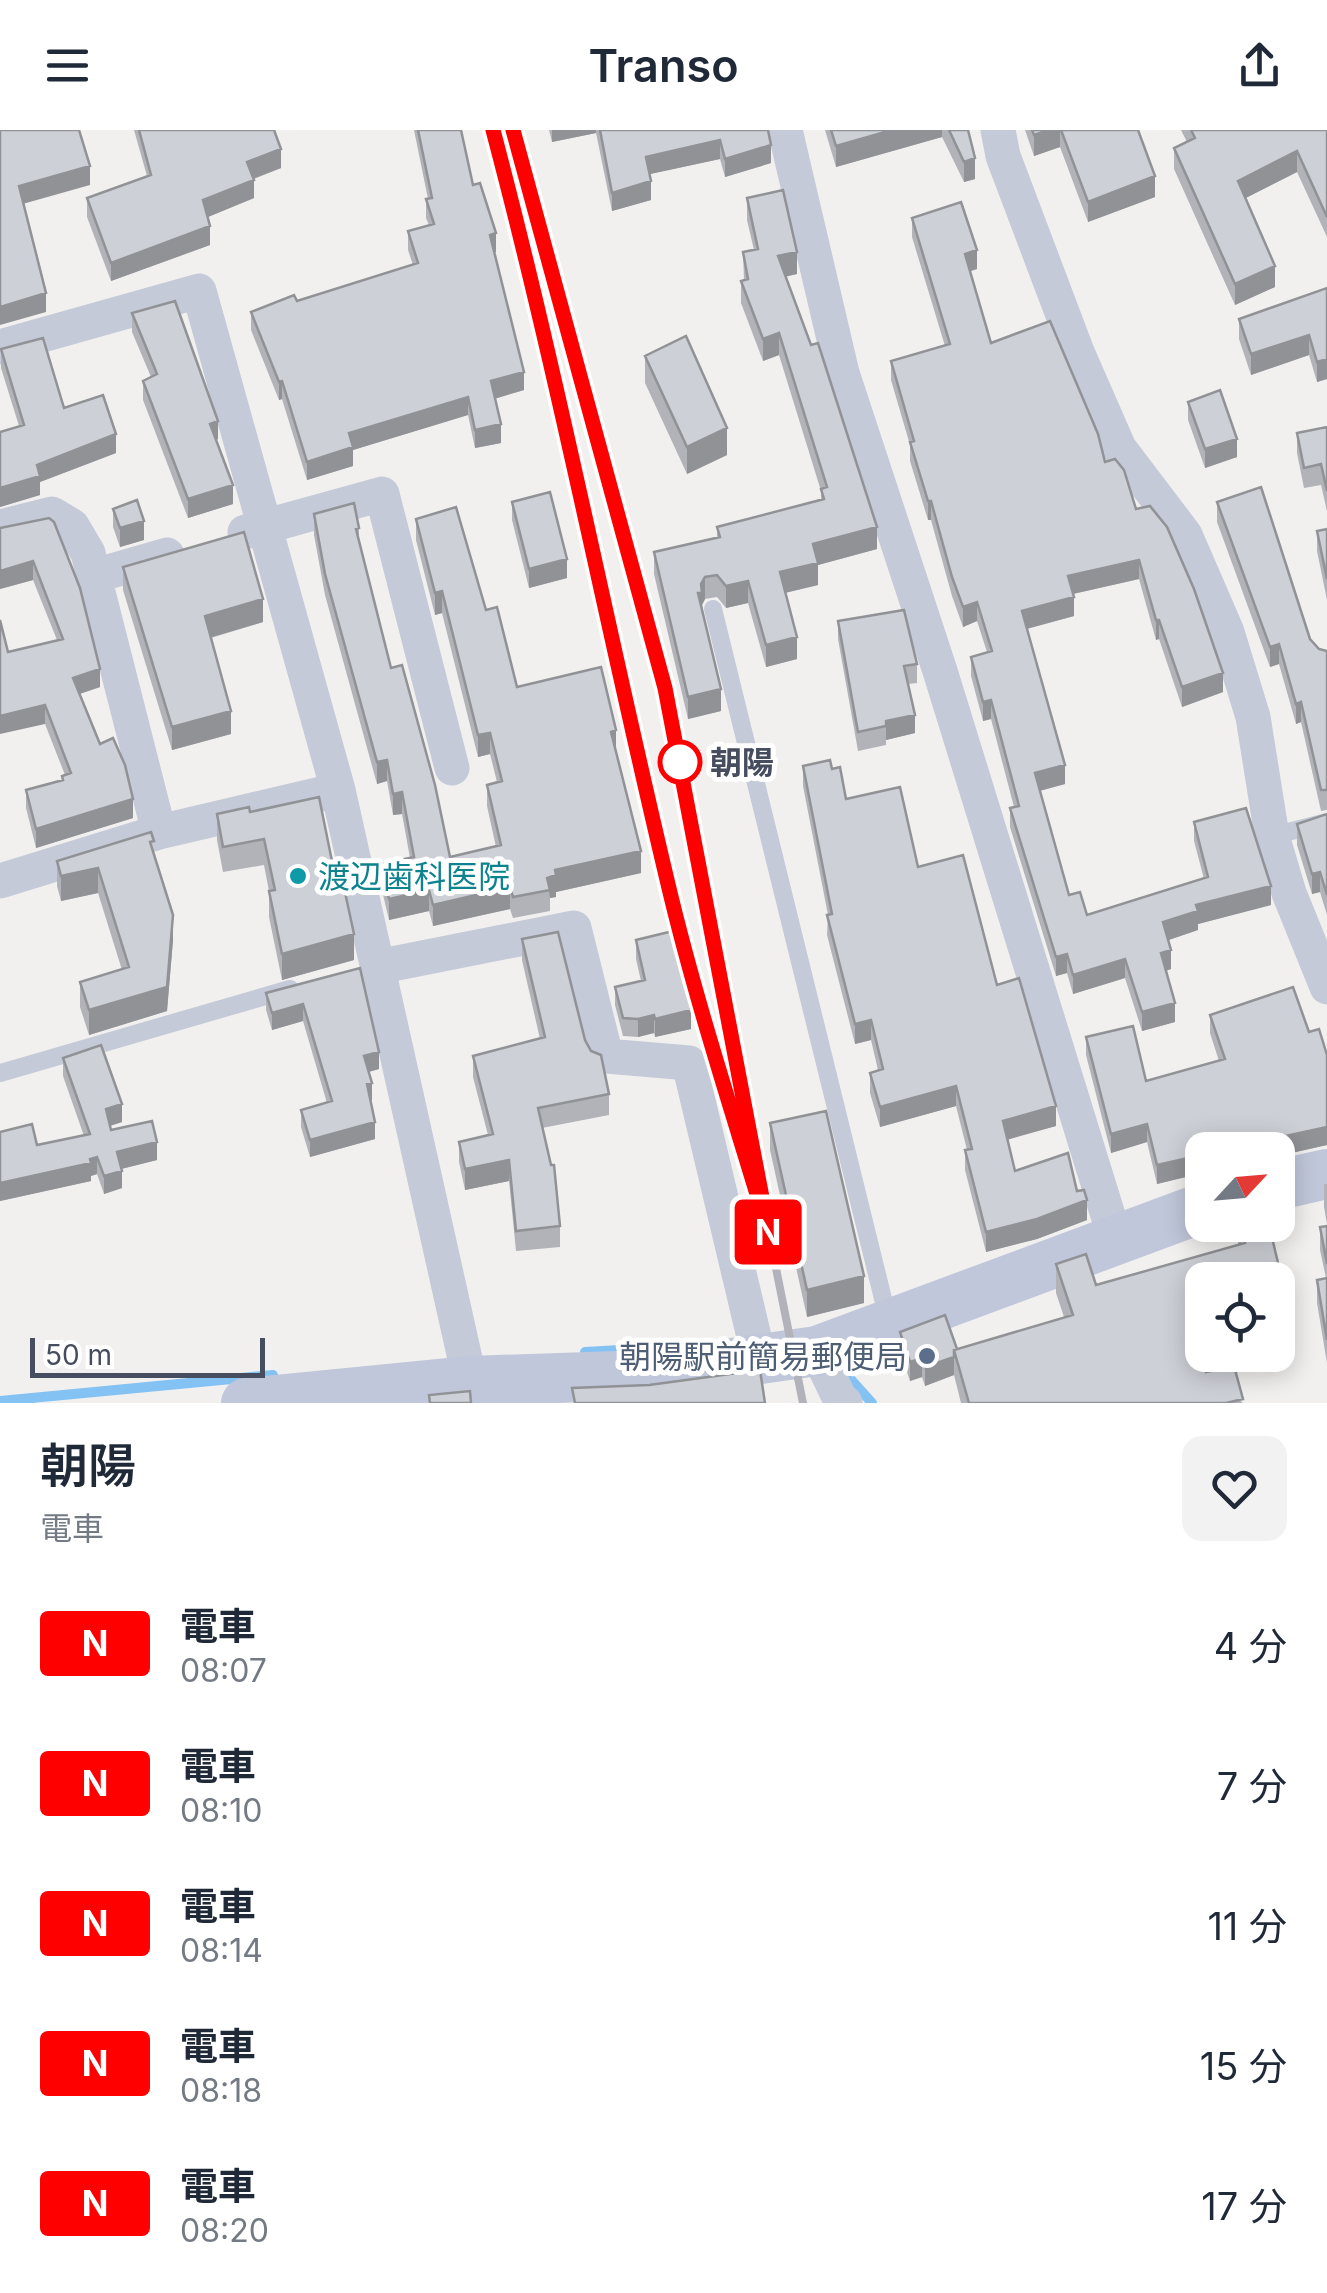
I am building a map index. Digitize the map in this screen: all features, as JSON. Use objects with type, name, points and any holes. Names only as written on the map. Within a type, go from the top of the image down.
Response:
[{"type":"main road","points":[[1295,1182],[1327,1174]]},
{"type":"main road","points":[[246,1403],[384,1397],[470,1381],[648,1389],[817,1351],[1185,1214]]},
{"type":"street","points":[[786,130],[842,373],[940,671],[1114,1238]]},
{"type":"street","points":[[998,130],[1003,156],[1119,448],[1185,535],[1227,632],[1252,717],[1272,836],[1288,893],[1327,987]]},
{"type":"street","points":[[0,347],[199,292],[338,790],[368,969],[470,1381]]},
{"type":"street","points":[[94,576],[382,494],[452,768]]},
{"type":"street","points":[[0,527],[52,514],[72,526],[88,553],[159,832]]},
{"type":"street","points":[[0,881],[159,832],[338,790]]},
{"type":"street","points":[[368,969],[574,928],[606,1056],[689,1062],[760,1362]]},
{"type":"street","points":[[817,1351],[845,1403]]},
{"type":"lane","points":[[713,608],[889,1324]]},
{"type":"lane","points":[[1272,836],[1327,822]]},
{"type":"lane","points":[[0,1073],[307,985]]},
{"type":"building","points":[[0,130],[79,130],[90,166],[19,186],[46,293],[0,307]]},
{"type":"building","points":[[139,130],[274,130],[281,149],[247,162],[254,180],[203,200],[210,226],[111,263],[87,198],[151,175]]},
{"type":"building","points":[[418,130],[461,130],[473,185],[480,183],[496,233],[490,235],[524,372],[491,381],[501,424],[475,430],[468,397],[349,433],[353,447],[307,462],[282,381],[279,382],[251,312],[294,295],[297,301],[418,263],[408,231],[434,224],[426,199],[432,198]]},
{"type":"building","points":[[600,130],[768,130],[771,145],[725,159],[720,140],[646,157],[651,181],[612,193]]},
{"type":"building","points":[[831,130],[892,130],[836,146]]},
{"type":"building","points":[[949,130],[968,130],[975,158],[964,162]]},
{"type":"building","points":[[1061,130],[1138,130],[1155,176],[1088,202]]},
{"type":"building","points":[[1191,130],[1327,130],[1327,217],[1297,151],[1238,181],[1275,266],[1235,284],[1174,148],[1195,138]]},
{"type":"building","points":[[783,190],[797,252],[778,256],[811,345],[818,343],[877,527],[813,544],[818,563],[780,572],[797,637],[766,645],[748,581],[726,586],[717,575],[705,577],[702,593],[698,593],[721,689],[688,697],[654,552],[720,537],[717,527],[824,499],[821,489],[827,487],[779,333],[763,339],[741,281],[748,279],[743,252],[758,249],[747,198]]},
{"type":"building","points":[[961,202],[977,250],[965,254],[991,343],[1050,321],[1098,434],[1105,462],[1115,459],[1124,470],[1136,509],[1150,506],[1167,527],[1194,589],[1223,673],[1182,687],[1156,620],[1139,560],[1068,576],[1074,597],[1022,611],[1065,765],[1035,773],[1069,895],[1080,892],[1087,915],[1208,877],[1194,822],[1246,808],[1271,886],[1196,905],[1198,911],[1163,922],[1171,950],[1161,953],[1175,1003],[1142,1012],[1125,959],[1073,975],[1067,954],[1056,957],[1010,808],[1019,806],[991,700],[983,702],[971,657],[992,651],[977,602],[963,607],[952,577],[910,442],[914,441],[891,361],[950,344],[912,218]]},
{"type":"building","points":[[1327,288],[1327,359],[1317,362],[1309,335],[1251,354],[1239,319]]},
{"type":"building","points":[[175,301],[218,421],[210,424],[233,485],[188,499],[143,381],[157,374],[132,313]]},
{"type":"building","points":[[686,336],[727,428],[687,447],[645,356]]},
{"type":"building","points":[[43,338],[64,408],[103,395],[116,434],[37,465],[40,476],[0,488],[0,432],[24,425],[1,349]]},
{"type":"building","points":[[1220,390],[1237,439],[1205,449],[1188,402]]},
{"type":"building","points":[[1327,427],[1327,491],[1321,464],[1304,468],[1297,433]]},
{"type":"building","points":[[1261,487],[1310,639],[1327,651],[1327,790],[1321,790],[1301,702],[1296,704],[1279,644],[1270,647],[1217,502]]},
{"type":"building","points":[[550,492],[567,559],[529,569],[512,502]]},
{"type":"building","points":[[137,500],[144,521],[120,528],[113,509]]},
{"type":"building","points":[[354,503],[359,528],[356,529],[391,668],[402,665],[450,857],[501,845],[487,785],[502,781],[490,733],[478,735],[442,591],[435,593],[416,519],[456,507],[486,610],[497,607],[517,687],[601,667],[616,730],[611,732],[641,851],[555,870],[556,875],[547,878],[550,890],[513,897],[510,887],[433,905],[429,890],[389,899],[381,864],[414,857],[402,792],[393,794],[387,760],[377,762],[325,574],[314,514]]},
{"type":"building","points":[[49,518],[80,588],[100,669],[73,678],[100,744],[113,738],[133,799],[36,829],[26,790],[63,780],[62,776],[71,773],[45,705],[0,716],[0,620],[8,652],[63,639],[33,561],[0,571],[0,528]]},
{"type":"building","points":[[1327,529],[1327,579],[1317,531]]},
{"type":"building","points":[[244,532],[263,599],[205,616],[231,711],[172,727],[123,567]]},
{"type":"building","points":[[904,610],[917,664],[904,666],[915,715],[858,732],[838,621]]},
{"type":"building","points":[[830,760],[832,769],[840,767],[846,799],[900,787],[918,867],[963,855],[997,985],[1019,978],[1056,1106],[1003,1121],[1015,1171],[1068,1153],[1077,1191],[1084,1190],[1087,1200],[1037,1219],[986,1232],[965,1150],[972,1149],[956,1086],[880,1107],[870,1073],[883,1069],[871,1020],[855,1024],[827,915],[832,914],[803,766]]},
{"type":"building","name":"渡辺歯科医院","points":[[319,797],[334,871],[340,869],[354,934],[282,954],[269,891],[275,890],[264,839],[223,847],[217,814],[249,807],[250,812]]},
{"type":"building","points":[[1327,814],[1327,895],[1320,872],[1312,874],[1297,824]]},
{"type":"building","points":[[151,832],[154,841],[150,842],[173,915],[167,987],[89,1010],[80,982],[129,967],[98,868],[61,876],[57,861]]},
{"type":"building","points":[[673,931],[691,1010],[655,1019],[654,1015],[623,1018],[615,987],[645,980],[636,940]]},
{"type":"building","points":[[558,932],[585,1040],[591,1051],[601,1055],[609,1094],[538,1108],[554,1165],[560,1226],[516,1231],[509,1160],[465,1169],[459,1142],[493,1134],[473,1056],[545,1037],[522,939]]},
{"type":"building","points":[[360,968],[379,1052],[364,1056],[372,1083],[367,1084],[375,1122],[310,1140],[301,1110],[332,1101],[303,1004],[272,1013],[266,993]]},
{"type":"building","points":[[1293,987],[1309,1032],[1319,1029],[1327,1055],[1327,1127],[1295,1134],[1185,1132],[1185,1159],[1157,1165],[1147,1124],[1111,1134],[1086,1037],[1133,1026],[1146,1081],[1225,1059],[1210,1015]]},
{"type":"building","points":[[101,1045],[122,1104],[106,1109],[111,1130],[152,1121],[157,1142],[117,1152],[122,1171],[104,1176],[97,1157],[90,1159],[91,1163],[0,1183],[0,1132],[32,1124],[37,1145],[90,1134],[63,1058]]},
{"type":"building","points":[[826,1111],[864,1276],[807,1290],[770,1123]]},
{"type":"building","points":[[1327,1226],[1327,1264],[1320,1227]]},
{"type":"building","points":[[1273,1242],[1278,1262],[1185,1262],[1185,1372],[1236,1372],[1243,1399],[1226,1403],[969,1403],[954,1350],[1073,1315],[1056,1264],[1086,1254],[1096,1285],[1245,1243]]},
{"type":"building","points":[[1327,1278],[1327,1340],[1317,1280]]},
{"type":"building","points":[[945,1315],[957,1349],[954,1357],[925,1367],[922,1358],[910,1362],[900,1332]]},
{"type":"building","points":[[760,1370],[765,1403],[575,1403],[572,1388],[649,1385]]},
{"type":"building","points":[[470,1391],[471,1403],[430,1403],[429,1395]]},
{"type":"waterway","points":[[585,1352],[673,1347]]},
{"type":"waterway","points":[[846,1374],[872,1403]]},
{"type":"waterway","points":[[0,1401],[273,1375]]},
{"type":"railway","points":[[493,130],[666,870],[733,1114]]},
{"type":"railway","points":[[513,130],[665,688],[803,1403]]},
{"type":"train","name":"N","points":[[493,130],[531,275],[668,887],[696,995],[769,1234],[665,688],[513,130]]},
{"type":"place","name":"朝陽","points":[[680,762]]},
{"type":"place","name":"渡辺歯科医院","points":[[298,876]]},
{"type":"place","name":"朝陽駅前簡易郵便局","points":[[927,1356]]}]
